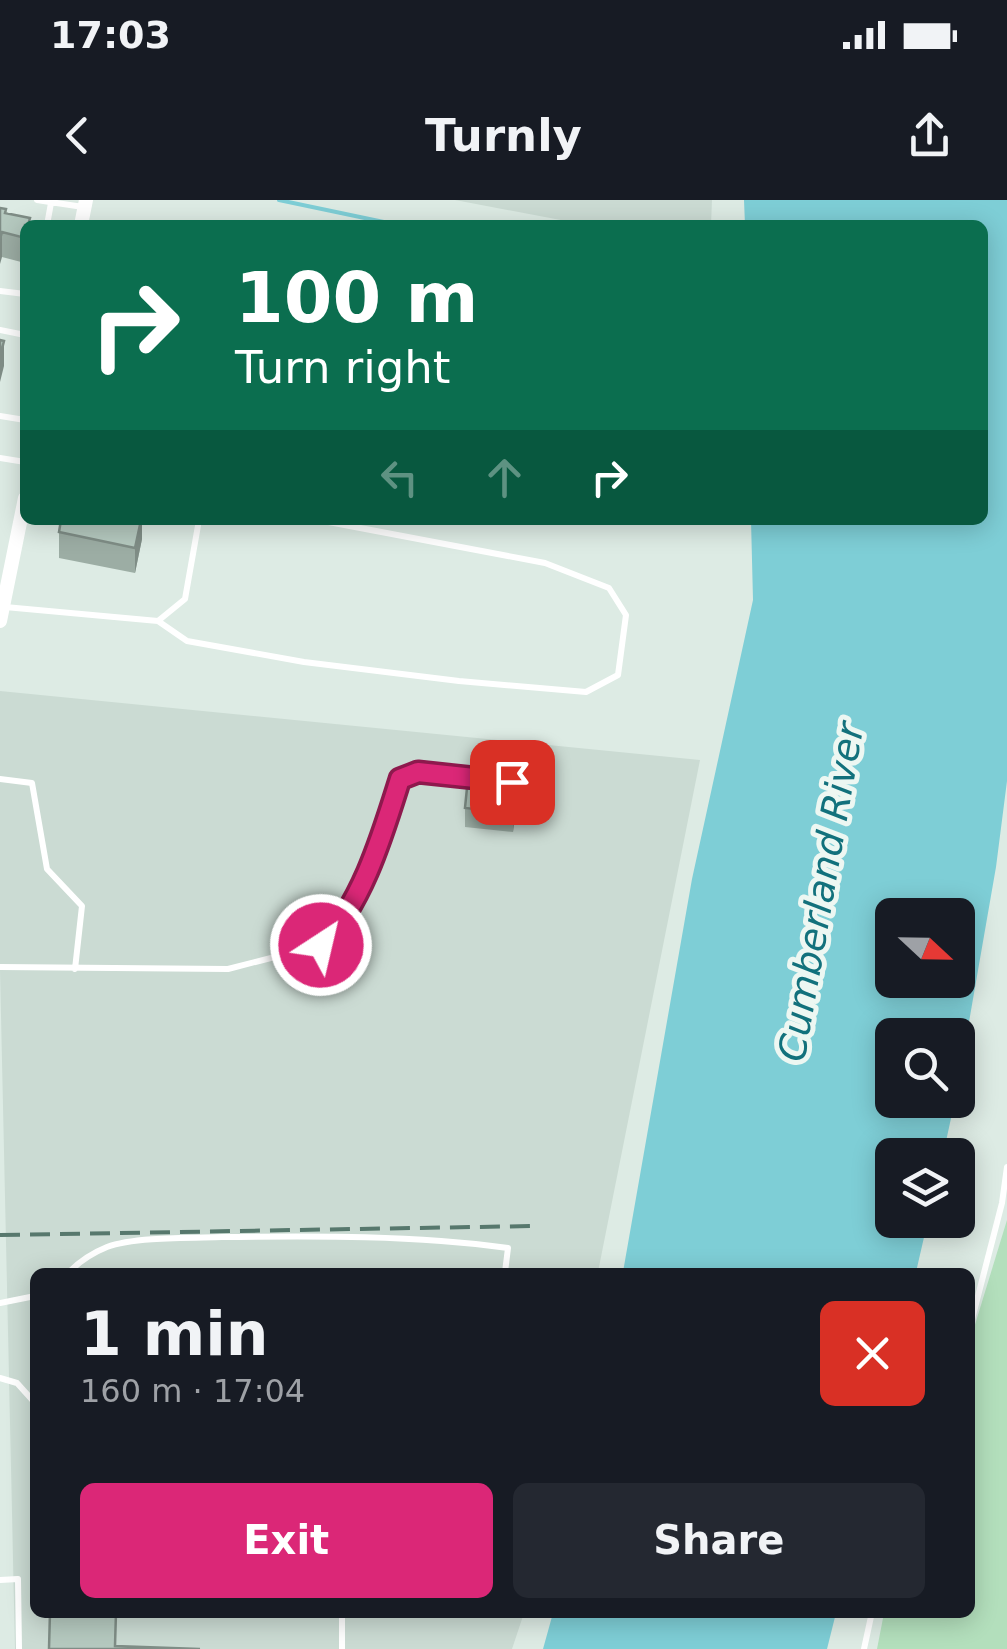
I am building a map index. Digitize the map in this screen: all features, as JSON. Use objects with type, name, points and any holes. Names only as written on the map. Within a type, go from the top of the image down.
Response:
[{"type":"street","points":[[2,614],[7,553],[20,513]]},
{"type":"lane","points":[[37,200],[85,203]]},
{"type":"lane","points":[[48,220],[51,203]]},
{"type":"lane","points":[[158,621],[185,600],[198,525]]},
{"type":"lane","points":[[2,614],[158,621],[187,641],[304,662],[459,681],[586,692],[618,675],[626,614],[609,588],[545,564],[344,525]]},
{"type":"lane","points":[[0,967],[228,969],[321,945],[338,928],[388,824],[400,779],[418,772],[512,782]]},
{"type":"lane","points":[[0,779],[32,783],[48,868],[82,906],[75,969]]},
{"type":"lane","points":[[975,1308],[1002,1203],[1007,1167]]},
{"type":"lane","points":[[73,1268],[110,1246],[186,1238],[298,1236],[457,1241],[508,1248],[506,1268]]},
{"type":"lane","points":[[0,1303],[30,1297]]},
{"type":"lane","points":[[0,1378],[17,1383],[30,1397]]},
{"type":"lane","points":[[0,1580],[18,1579],[19,1649]]},
{"type":"lane","points":[[342,1618],[342,1649]]},
{"type":"lane","points":[[864,1649],[871,1618]]},
{"type":"shaded area","points":[[455,200],[712,200],[711,220],[561,220]]},
{"type":"shaded area","points":[[0,691],[700,760],[599,1268],[30,1268],[30,1618],[522,1618],[512,1649],[15,1649],[0,970]]},
{"type":"green space","points":[[1007,1220],[1007,1649],[877,1649],[883,1618],[975,1618],[975,1325]]},
{"type":"water","name":"Cumberland River","points":[[744,200],[1007,200],[1007,781],[975,987],[975,898],[875,898],[875,998],[973,998],[970,1018],[875,1018],[875,1118],[951,1118],[947,1138],[875,1138],[875,1238],[924,1238],[917,1268],[624,1268],[692,879],[753,600],[751,525],[988,525],[988,220],[745,220]]},
{"type":"water","points":[[551,1618],[835,1618],[827,1649],[543,1649]]},
{"type":"building","points":[[0,208],[6,209],[5,213],[30,218],[20,220],[20,237],[2,232],[0,239]]},
{"type":"building","points":[[60,525],[140,525],[135,548],[59,532]]},
{"type":"building","points":[[468,778],[516,784],[513,813],[465,808]]},
{"type":"building","points":[[50,1618],[116,1618],[115,1646],[200,1649],[49,1649]]},
{"type":"waterway","points":[[279,200],[374,220]]},
{"type":"railway","points":[[0,1235],[534,1226]]},
{"type":"route","points":[[321,945],[338,928],[388,824],[400,779],[418,772],[512,782]]}]
